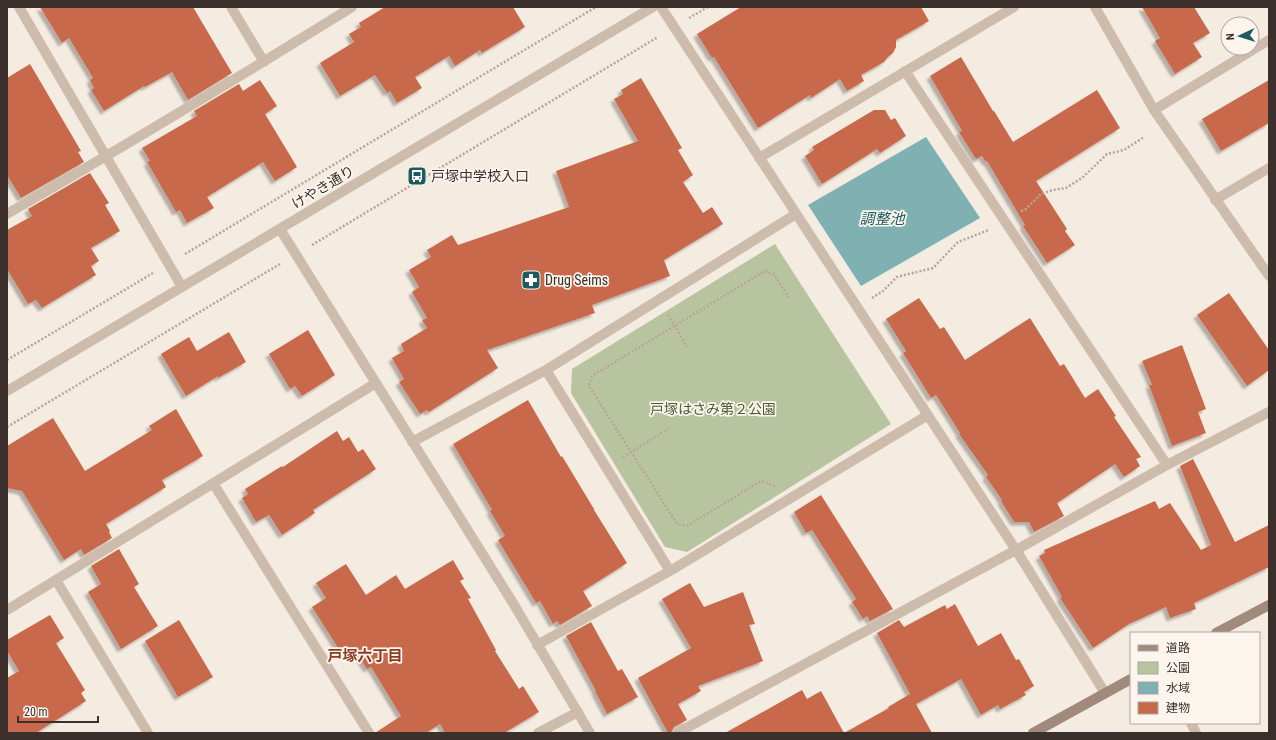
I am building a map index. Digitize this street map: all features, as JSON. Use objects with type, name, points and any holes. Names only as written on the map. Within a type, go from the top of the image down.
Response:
[{"type":"main road","points":[[1218,632],[1269,605]]},
{"type":"main road","points":[[1033,733],[1130,680]]},
{"type":"street","points":[[19,7],[182,287]]},
{"type":"street","points":[[231,7],[264,62]]},
{"type":"street","points":[[7,214],[106,157],[352,7]]},
{"type":"street","name":"けやき通り","points":[[7,391],[653,7]]},
{"type":"street","points":[[661,7],[1016,550],[1105,693]]},
{"type":"street","points":[[759,158],[1014,7]]},
{"type":"street","points":[[1095,7],[1154,110],[1269,276]]},
{"type":"street","points":[[1154,110],[1269,40]]},
{"type":"street","points":[[905,71],[1167,466]]},
{"type":"street","points":[[1215,200],[1269,168]]},
{"type":"street","points":[[412,442],[546,370],[796,214]]},
{"type":"street","points":[[280,229],[376,382],[590,733]]},
{"type":"street","points":[[546,370],[670,571]]},
{"type":"street","points":[[7,610],[376,382]]},
{"type":"street","points":[[677,733],[1269,412]]},
{"type":"street","points":[[537,644],[670,571],[928,415]]},
{"type":"street","points":[[213,483],[369,733]]},
{"type":"street","points":[[56,580],[148,733]]},
{"type":"street","points":[[538,733],[578,712]]},
{"type":"street","points":[[1192,724],[1196,733]]},
{"type":"path","points":[[7,360],[596,7]]},
{"type":"path","points":[[7,427],[708,7]]},
{"type":"path","points":[[783,502],[774,485],[761,481],[687,526],[677,524],[589,386],[592,376],[765,271],[774,274],[789,298]]},
{"type":"path","points":[[659,300],[687,347]]},
{"type":"path","points":[[606,468],[668,428]]},
{"type":"green space","name":"戸塚はさみ第２公園","points":[[775,244],[891,424],[687,552],[665,547],[571,393],[572,369]]},
{"type":"water","name":"調整池","points":[[926,137],[980,218],[861,286],[808,205]]},
{"type":"building","points":[[40,7],[193,7],[232,73],[188,100],[172,72],[145,87],[144,86],[104,111],[91,90],[94,88],[90,80],[93,78],[69,38],[62,43]]},
{"type":"building","points":[[385,7],[513,7],[525,27],[482,53],[480,50],[455,66],[449,56],[415,77],[422,88],[397,103],[390,91],[387,93],[375,75],[340,96],[320,63],[354,42],[349,34],[361,27],[359,23]]},
{"type":"building","points":[[741,7],[921,7],[929,21],[896,40],[896,47],[893,53],[884,62],[861,75],[864,81],[847,91],[840,79],[811,98],[810,95],[758,128],[714,57],[712,58],[697,34]]},
{"type":"building","points":[[1142,7],[1194,7],[1210,33],[1193,43],[1202,57],[1175,74],[1155,41],[1160,38]]},
{"type":"building","points":[[961,57],[1013,142],[1097,90],[1120,128],[1036,181],[1067,229],[1065,231],[1075,245],[1047,263],[1023,226],[1025,225],[987,161],[986,162],[982,156],[976,159],[959,132],[962,131],[930,76]]},
{"type":"building","points":[[30,64],[81,151],[78,152],[84,162],[21,198],[7,175],[7,78]]},
{"type":"building","points":[[641,78],[682,148],[678,150],[693,175],[683,182],[703,213],[712,207],[723,224],[664,260],[670,276],[592,305],[595,313],[487,350],[498,368],[429,412],[427,410],[420,414],[399,382],[404,379],[392,358],[404,351],[401,344],[427,328],[422,320],[427,318],[412,292],[419,287],[409,270],[431,257],[427,250],[452,235],[458,245],[569,207],[556,171],[638,141],[614,99],[623,94],[621,90]]},
{"type":"building","points":[[260,80],[277,106],[265,114],[297,167],[275,181],[263,162],[207,197],[214,208],[187,223],[180,210],[176,212],[147,162],[150,161],[142,148],[197,116],[194,111],[239,84],[243,91]]},
{"type":"building","points":[[1269,80],[1269,123],[1221,151],[1202,119]]},
{"type":"building","points":[[874,110],[885,110],[891,120],[895,118],[906,136],[880,153],[877,149],[822,184],[805,156],[814,150],[812,147]]},
{"type":"building","points":[[90,173],[109,203],[105,205],[120,231],[91,248],[99,261],[91,266],[96,275],[42,308],[36,300],[28,304],[7,269],[7,230],[32,216],[28,209]]},
{"type":"building","points":[[1229,293],[1269,350],[1269,370],[1247,386],[1197,315]]},
{"type":"building","points":[[919,298],[940,329],[944,327],[965,360],[1030,318],[1060,366],[1064,364],[1085,398],[1098,389],[1116,416],[1114,417],[1141,457],[1136,459],[1140,466],[1124,477],[1115,464],[1057,503],[1064,516],[1034,532],[1029,522],[1014,522],[1001,501],[1002,500],[986,477],[988,475],[959,434],[960,433],[936,395],[931,398],[903,353],[906,351],[886,319]]},
{"type":"building","points":[[308,330],[335,375],[302,396],[295,386],[290,389],[269,354]]},
{"type":"building","points":[[229,332],[246,362],[218,378],[218,376],[186,396],[161,354],[189,337],[197,351]]},
{"type":"building","points":[[1182,345],[1206,409],[1198,412],[1206,433],[1172,446],[1149,385],[1152,385],[1142,361]]},
{"type":"building","points":[[528,400],[561,457],[562,456],[627,563],[583,591],[592,606],[560,625],[557,621],[553,624],[540,601],[536,603],[498,540],[505,536],[490,511],[492,510],[453,444]]},
{"type":"building","points":[[176,409],[203,456],[162,480],[166,487],[106,524],[112,538],[84,555],[81,549],[64,560],[22,491],[7,488],[7,446],[53,418],[85,471],[152,430],[149,426]]},
{"type":"building","points":[[337,431],[343,441],[349,437],[358,452],[363,449],[376,469],[313,510],[315,513],[282,535],[269,515],[256,522],[242,498],[248,494],[245,489],[282,466],[283,467]]},
{"type":"building","points":[[1193,459],[1235,542],[1269,525],[1269,567],[1194,603],[1196,609],[1170,618],[1166,607],[1129,624],[1093,648],[1060,598],[1062,597],[1039,556],[1045,553],[1044,550],[1155,501],[1159,509],[1170,503],[1201,550],[1211,545],[1180,466]]},
{"type":"building","points":[[821,495],[893,609],[870,621],[867,616],[863,619],[852,602],[856,599],[812,530],[806,533],[794,512]]},
{"type":"building","points":[[119,549],[139,584],[134,587],[158,626],[121,649],[88,592],[101,584],[91,566]]},
{"type":"building","points":[[453,560],[464,579],[460,581],[471,598],[468,599],[496,650],[495,651],[519,689],[523,686],[539,712],[504,733],[445,733],[440,724],[426,733],[375,733],[401,716],[371,667],[367,669],[353,647],[342,654],[312,607],[326,598],[316,583],[346,564],[366,595],[396,575],[405,589]]},
{"type":"building","points":[[690,583],[704,607],[743,592],[755,624],[749,625],[763,661],[698,686],[701,691],[678,704],[687,720],[674,727],[671,733],[668,733],[638,678],[691,648],[662,599]]},
{"type":"building","points":[[955,604],[978,646],[1001,633],[1016,660],[1019,659],[1034,686],[1024,692],[1026,695],[1000,709],[998,705],[981,715],[961,679],[916,704],[932,733],[844,733],[889,708],[888,707],[910,694],[877,633],[899,620],[904,627],[945,605],[947,609]]},
{"type":"building","points":[[50,615],[64,638],[56,643],[85,690],[81,693],[86,701],[36,733],[7,733],[7,678],[19,671],[7,651],[7,640]]},
{"type":"building","points":[[179,620],[213,677],[178,697],[145,641]]},
{"type":"building","points":[[591,622],[618,671],[622,669],[638,697],[607,714],[566,636]]},
{"type":"building","points":[[802,690],[807,699],[821,691],[844,733],[725,733]]},
{"type":"place","name":"戸塚中学校入口","points":[[417,176]]},
{"type":"place","name":"Drug Seims","points":[[531,280]]},
{"type":"district","name":"戸塚六丁目","points":[[365,656]]}]
